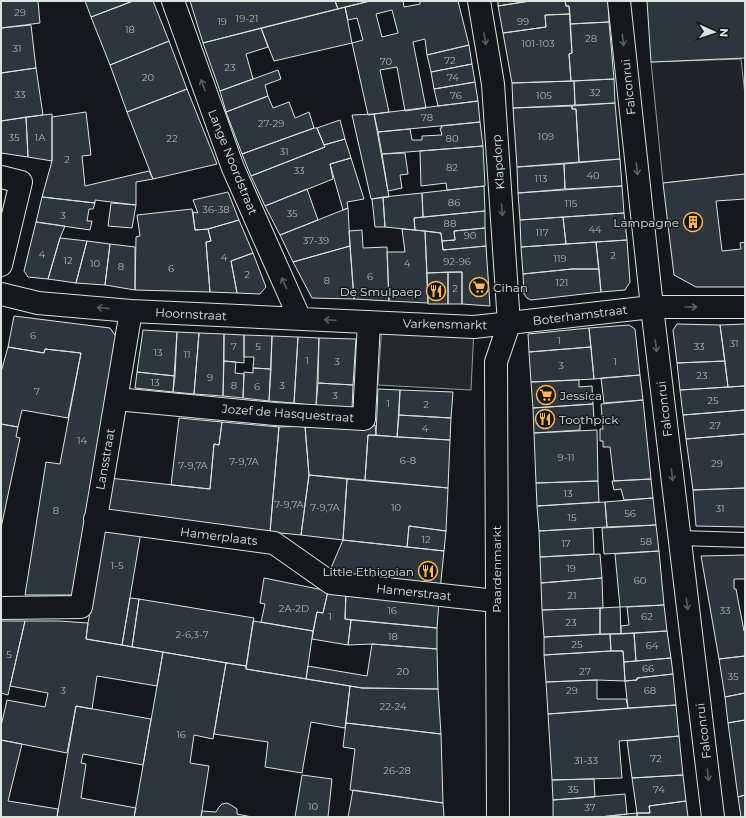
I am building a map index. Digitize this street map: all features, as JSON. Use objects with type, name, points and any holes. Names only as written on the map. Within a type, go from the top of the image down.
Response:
[{"type":"street","name":"Lange Noordstraat","points":[[173,1],[233,168],[300,319]]},
{"type":"street","name":"Klapdorp","points":[[479,1],[493,84],[509,324]]},
{"type":"street","name":"Falconrui","points":[[619,1],[652,307],[713,817]]},
{"type":"street","points":[[1,177],[21,182],[1,265]]},
{"type":"street","name":"Hoornstraat","points":[[1,294],[38,303],[131,311],[375,322]]},
{"type":"street","name":"Boterhamstraat","points":[[509,324],[652,307],[745,307]]},
{"type":"street","name":"Lansstraat","points":[[1,608],[81,607],[131,311]]},
{"type":"street","name":"Varkensmarkt","points":[[375,322],[474,327],[509,324]]},
{"type":"street","name":"Jozef de Hasquestraat","points":[[116,399],[275,414],[364,418],[375,322]]},
{"type":"street","name":"Paardenmarkt","points":[[498,817],[496,362],[509,324]]},
{"type":"street","name":"Hamerplaats","points":[[95,519],[274,543],[331,583]]},
{"type":"street","name":"Hamerstraat","points":[[331,583],[496,601]]},
{"type":"lane","points":[[679,538],[745,540]]},
{"type":"shaded area","points":[[741,59],[745,95],[745,174],[663,183],[651,62]]},
{"type":"shaded area","points":[[382,323],[474,327],[471,390],[378,385]]},
{"type":"building","points":[[1,1],[38,1],[40,23],[1,28]]},
{"type":"building","points":[[85,1],[133,1],[91,17]]},
{"type":"building","points":[[133,1],[153,1],[169,41],[110,65],[91,17]]},
{"type":"building","points":[[190,1],[335,1],[338,9],[203,43]]},
{"type":"building","points":[[335,1],[370,1],[338,9]]},
{"type":"building","points":[[370,1],[403,1],[404,7],[420,4],[420,1],[458,1],[469,45],[427,55],[425,39],[413,42],[426,108],[405,111],[397,67],[380,70],[389,112],[368,115],[352,43],[363,40],[357,18],[348,20],[345,7]],"holes":[[[392,10],[398,33],[382,37],[376,14]]]},
{"type":"building","points":[[498,1],[530,1],[498,6]]},
{"type":"building","points":[[530,1],[565,1],[566,6],[569,6],[570,14],[545,15],[546,27],[503,33],[498,6]]},
{"type":"building","points":[[565,1],[608,1],[609,22],[570,24],[569,6],[566,6]]},
{"type":"building","points":[[647,1],[745,1],[745,58],[651,62]]},
{"type":"building","points":[[345,7],[352,43],[274,61],[261,28]]},
{"type":"building","points":[[570,14],[572,53],[569,54],[571,81],[512,83],[503,33],[546,27],[545,15]]},
{"type":"building","points":[[609,22],[614,79],[571,81],[569,54],[572,53],[570,24]]},
{"type":"building","points":[[31,25],[36,68],[1,73],[1,28]]},
{"type":"building","points":[[261,28],[268,47],[246,54],[253,79],[220,91],[203,43]]},
{"type":"building","points":[[169,41],[187,89],[127,112],[110,65]]},
{"type":"building","points":[[469,45],[472,64],[431,72],[427,55]]},
{"type":"building","points":[[472,64],[475,82],[434,89],[431,72]]},
{"type":"building","points":[[36,68],[43,115],[1,121],[1,73]]},
{"type":"building","points":[[278,70],[281,79],[265,85],[268,96],[226,112],[220,91]]},
{"type":"building","points":[[614,79],[615,103],[575,105],[574,81]]},
{"type":"building","points":[[574,81],[575,105],[513,108],[512,83]]},
{"type":"building","points":[[475,82],[478,101],[438,106],[434,89]]},
{"type":"building","points":[[187,89],[217,164],[153,179],[127,112]]},
{"type":"building","points":[[268,96],[273,108],[289,102],[295,118],[309,112],[314,128],[242,154],[226,112]]},
{"type":"building","points":[[478,101],[480,122],[378,132],[374,114]]},
{"type":"building","points":[[615,103],[620,159],[579,162],[576,109],[572,109],[572,106]]},
{"type":"building","points":[[572,106],[572,109],[576,109],[579,162],[517,167],[513,108]]},
{"type":"building","points":[[86,112],[91,155],[82,156],[85,186],[149,171],[153,179],[136,182],[136,205],[95,200],[95,203],[42,197],[52,161],[52,117]]},
{"type":"building","points":[[52,114],[52,161],[28,157],[26,117]]},
{"type":"building","points":[[374,114],[389,197],[371,199],[352,115]]},
{"type":"building","points":[[26,117],[28,157],[1,153],[1,121]]},
{"type":"building","points":[[340,120],[345,139],[324,145],[317,128]]},
{"type":"building","points":[[480,122],[483,146],[382,154],[378,132],[410,129],[412,140],[422,140],[422,136],[442,135],[440,128],[442,128],[441,126]]},
{"type":"building","points":[[317,128],[325,147],[251,176],[242,154]]},
{"type":"building","points":[[345,139],[351,158],[330,164],[333,179],[265,206],[251,176],[325,147],[324,145]]},
{"type":"building","points":[[483,146],[485,186],[447,190],[446,183],[421,186],[420,151]]},
{"type":"building","points":[[405,153],[408,174],[400,175],[402,188],[388,191],[382,154]]},
{"type":"building","points":[[351,158],[364,199],[347,202],[348,208],[343,210],[330,164]]},
{"type":"building","points":[[620,159],[622,186],[565,189],[564,164]]},
{"type":"building","points":[[564,164],[565,189],[518,193],[517,167]]},
{"type":"building","name":"Lampagne","points":[[745,174],[745,199],[716,201],[722,251],[741,249],[740,243],[745,242],[745,287],[696,287],[674,275],[663,183]]},
{"type":"building","points":[[484,186],[485,211],[423,217],[422,193]]},
{"type":"building","points":[[622,186],[624,213],[520,220],[518,193]]},
{"type":"building","points":[[307,189],[318,220],[280,235],[265,206]]},
{"type":"building","points":[[228,192],[239,220],[208,229],[195,230],[193,212],[198,213],[193,200]]},
{"type":"building","points":[[422,193],[423,217],[414,218],[415,230],[385,227],[383,197]]},
{"type":"building","points":[[42,197],[95,203],[93,209],[89,209],[87,221],[92,221],[90,230],[36,222]]},
{"type":"building","points":[[383,197],[385,227],[375,227],[372,199]]},
{"type":"building","points":[[111,203],[136,205],[132,228],[108,226]]},
{"type":"building","points":[[348,208],[350,246],[293,262],[280,235]]},
{"type":"building","points":[[192,209],[195,230],[208,229],[211,241],[206,242],[210,292],[135,290],[136,237],[140,236],[137,215]]},
{"type":"building","points":[[485,211],[485,228],[454,231],[455,240],[442,241],[441,233],[415,230],[414,218]]},
{"type":"building","points":[[624,213],[627,240],[566,244],[563,217]]},
{"type":"building","points":[[563,217],[566,244],[521,247],[520,220]]},
{"type":"building","points":[[239,220],[253,253],[231,261],[237,293],[210,292],[206,242],[211,241],[208,229]]},
{"type":"building","points":[[36,222],[65,226],[48,279],[28,277],[24,271]]},
{"type":"building","points":[[485,228],[486,246],[443,250],[442,241],[455,240],[454,231]]},
{"type":"building","points":[[402,229],[425,231],[428,303],[389,301],[387,252],[405,252]]},
{"type":"building","points":[[362,230],[363,248],[387,247],[389,301],[354,299],[349,231]]},
{"type":"building","points":[[425,231],[441,233],[443,250],[486,246],[490,306],[462,304],[462,272],[427,273]]},
{"type":"building","points":[[60,238],[87,241],[76,283],[48,279]]},
{"type":"building","points":[[627,240],[630,282],[625,290],[601,292],[596,242]]},
{"type":"building","points":[[87,241],[110,244],[105,285],[76,283]]},
{"type":"building","points":[[596,242],[599,269],[572,269],[523,274],[521,247]]},
{"type":"building","points":[[110,244],[135,247],[135,290],[105,285]]},
{"type":"building","points":[[350,246],[354,299],[312,298],[293,262]]},
{"type":"building","points":[[253,253],[266,287],[260,294],[237,293],[231,261]]},
{"type":"building","points":[[572,269],[599,269],[601,292],[531,300],[524,294],[523,274]]},
{"type":"building","points":[[448,272],[448,304],[428,304],[427,273]]},
{"type":"building","points":[[448,272],[462,272],[462,304],[448,304]]},
{"type":"building","points":[[14,316],[110,328],[117,338],[73,595],[25,595],[46,462],[60,464],[81,353],[45,349],[44,353],[8,347]]},
{"type":"building","points":[[677,324],[720,325],[725,361],[677,363],[673,330]]},
{"type":"building","points":[[745,324],[745,386],[728,387],[720,325]]},
{"type":"building","points":[[629,325],[635,329],[640,375],[594,379],[589,328]]},
{"type":"building","points":[[589,328],[591,347],[529,352],[528,334]]},
{"type":"building","points":[[143,330],[177,332],[175,376],[137,372]]},
{"type":"building","points":[[177,332],[199,333],[194,394],[173,392]]},
{"type":"building","points":[[199,333],[224,334],[223,396],[194,394]]},
{"type":"building","points":[[224,334],[244,335],[244,363],[224,361]]},
{"type":"building","points":[[244,335],[272,336],[271,369],[253,368],[254,357],[244,357]]},
{"type":"building","points":[[272,336],[298,337],[294,403],[269,401]]},
{"type":"building","points":[[298,337],[319,338],[316,406],[294,403]]},
{"type":"building","points":[[319,338],[356,339],[353,385],[318,383]]},
{"type":"building","points":[[8,347],[44,353],[45,349],[81,353],[68,418],[22,410],[18,427],[1,424],[1,372]]},
{"type":"building","points":[[591,347],[594,379],[531,382],[529,352]]},
{"type":"building","points":[[224,361],[236,362],[235,373],[244,374],[243,398],[223,396]]},
{"type":"building","points":[[725,361],[728,387],[680,390],[677,363]]},
{"type":"building","points":[[253,368],[271,369],[269,401],[243,398],[244,372],[253,373]]},
{"type":"building","points":[[137,372],[175,376],[173,392],[135,388]]},
{"type":"building","points":[[640,375],[643,400],[604,403],[601,378]]},
{"type":"building","points":[[579,380],[579,387],[592,386],[593,404],[533,408],[531,382]]},
{"type":"building","points":[[318,383],[353,385],[352,409],[316,406]]},
{"type":"building","points":[[745,386],[745,410],[683,415],[680,390]]},
{"type":"building","points":[[378,389],[400,390],[397,437],[376,435]]},
{"type":"building","points":[[400,390],[453,392],[451,418],[399,415]]},
{"type":"building","points":[[643,400],[651,479],[614,481],[610,447],[603,447],[603,441],[600,441],[600,429],[603,429],[601,404]]},
{"type":"building","points":[[593,404],[594,419],[580,420],[580,430],[534,433],[533,408]]},
{"type":"building","points":[[745,410],[745,434],[686,439],[683,415]]},
{"type":"building","points":[[399,415],[451,418],[450,440],[397,437]]},
{"type":"building","points":[[179,418],[222,422],[219,445],[214,444],[210,489],[171,485]]},
{"type":"building","points":[[222,422],[279,427],[270,532],[104,513],[109,478],[210,489],[214,444],[219,445]]},
{"type":"building","points":[[1,424],[18,427],[16,437],[20,438],[1,528]]},
{"type":"building","points":[[375,425],[376,435],[368,435],[365,480],[309,475],[305,427]]},
{"type":"building","points":[[305,426],[309,475],[301,535],[270,532],[279,427]]},
{"type":"building","points":[[597,430],[598,481],[536,483],[534,433]]},
{"type":"building","points":[[745,434],[745,488],[693,490],[686,439]]},
{"type":"building","points":[[368,435],[450,440],[448,488],[365,480]]},
{"type":"building","points":[[309,475],[347,479],[343,540],[301,535]]},
{"type":"building","points":[[347,479],[448,488],[446,531],[409,526],[407,547],[343,540]]},
{"type":"building","points":[[651,479],[653,498],[624,500],[621,489],[614,490],[612,481]]},
{"type":"building","points":[[598,481],[599,502],[537,506],[536,483]]},
{"type":"building","points":[[745,488],[745,527],[696,526],[693,490]]},
{"type":"building","points":[[653,498],[656,525],[607,527],[605,502]]},
{"type":"building","points":[[605,502],[607,527],[539,531],[537,506]]},
{"type":"building","points":[[656,525],[659,551],[604,554],[602,528]]},
{"type":"building","points":[[105,526],[141,532],[122,645],[86,639]]},
{"type":"building","points":[[409,526],[446,531],[444,551],[407,547]]},
{"type":"building","points":[[593,528],[594,554],[540,557],[539,531]]},
{"type":"building","points":[[343,540],[444,551],[440,590],[350,578],[331,568]]},
{"type":"building","points":[[659,551],[664,605],[620,607],[615,554]]},
{"type":"building","points":[[600,554],[602,578],[541,583],[540,557]]},
{"type":"building","points":[[745,555],[745,579],[734,579],[734,589],[736,589],[745,631],[745,656],[719,659],[701,556]]},
{"type":"building","points":[[264,578],[328,591],[323,613],[317,612],[313,631],[261,622],[265,604],[260,603]]},
{"type":"building","points":[[602,578],[603,608],[542,610],[541,583]]},
{"type":"building","points":[[328,591],[346,592],[345,619],[351,620],[348,645],[312,639],[317,612],[323,613]]},
{"type":"building","points":[[346,592],[439,601],[437,628],[345,619]]},
{"type":"building","points":[[130,598],[139,599],[132,647],[122,645]]},
{"type":"building","points":[[139,599],[254,618],[246,666],[132,647]]},
{"type":"building","points":[[664,605],[667,631],[621,634],[621,626],[629,625],[627,607]]},
{"type":"building","points":[[620,607],[621,634],[600,634],[600,608]]},
{"type":"building","points":[[600,608],[600,634],[544,637],[542,610]]},
{"type":"building","points":[[351,620],[437,628],[437,649],[372,644],[348,645]]},
{"type":"building","points":[[1,621],[25,621],[8,695],[1,693]]},
{"type":"building","points":[[25,621],[88,623],[86,639],[163,652],[157,686],[97,676],[92,709],[76,706],[67,753],[1,740],[1,726],[7,700],[45,707],[48,693],[10,686]]},
{"type":"building","points":[[253,621],[313,631],[306,679],[246,669]]},
{"type":"building","points":[[667,631],[671,658],[636,661],[634,633]]},
{"type":"building","points":[[634,633],[636,661],[624,662],[623,651],[611,651],[610,634]]},
{"type":"building","points":[[610,634],[611,651],[544,655],[544,637]]},
{"type":"building","points":[[372,644],[437,649],[438,689],[362,688],[306,679],[308,666],[367,676]]},
{"type":"building","points":[[623,651],[625,681],[597,680],[546,682],[544,655]]},
{"type":"building","points":[[163,652],[226,663],[213,739],[194,735],[190,763],[209,766],[201,817],[134,817]]},
{"type":"building","points":[[745,656],[745,693],[725,697],[719,659]]},
{"type":"building","points":[[671,658],[673,674],[637,678],[637,680],[625,681],[624,662]]},
{"type":"building","points":[[226,663],[246,666],[246,669],[350,686],[345,728],[311,722],[302,773],[265,767],[268,742],[214,734]]},
{"type":"building","points":[[673,674],[676,705],[628,708],[625,681],[637,680],[637,678]]},
{"type":"building","points":[[597,680],[597,699],[626,699],[628,708],[548,714],[546,682]]},
{"type":"building","points":[[350,686],[362,688],[438,689],[441,734],[346,723]]},
{"type":"building","points":[[745,693],[745,720],[728,723],[725,697]]},
{"type":"building","points":[[676,705],[679,736],[619,741],[622,778],[552,780],[548,714]]},
{"type":"building","points":[[76,706],[151,719],[143,765],[83,754],[81,763],[86,764],[81,798],[136,808],[134,817],[57,817]]},
{"type":"building","points":[[745,720],[745,795],[738,797],[728,723]]},
{"type":"building","points":[[346,723],[441,734],[443,803],[350,790],[355,749],[343,747]]},
{"type":"building","points":[[679,736],[683,775],[632,778],[627,741]]},
{"type":"building","points":[[1,740],[22,744],[8,801],[58,809],[57,817],[1,817]]},
{"type":"building","points":[[302,775],[332,779],[328,817],[295,817]]},
{"type":"building","points":[[683,775],[686,801],[649,806],[650,813],[637,813],[632,778]]},
{"type":"building","points":[[594,779],[595,797],[553,800],[552,780]]},
{"type":"building","points":[[353,790],[443,803],[444,817],[348,817]]},
{"type":"building","points":[[625,794],[627,814],[600,817],[553,817],[553,800]]},
{"type":"building","points":[[745,795],[745,817],[741,817],[738,797]]},
{"type":"building","points":[[686,801],[688,817],[637,817],[637,813],[650,813],[649,806]]},
{"type":"building","points":[[227,803],[237,809],[237,814],[252,817],[201,817],[202,811],[216,812],[222,804]]},
{"type":"building","points":[[637,813],[637,817],[600,817],[627,814]]},
{"type":"place","name":"Lampagne","points":[[693,222]]},
{"type":"place","name":"Cihan","points":[[479,287]]},
{"type":"place","name":"De Smulpaep","points":[[436,291]]},
{"type":"place","name":"Jessica","points":[[546,395]]},
{"type":"place","name":"Toothpick","points":[[545,419]]},
{"type":"place","name":"Little Ethiopian","points":[[428,571]]}]
